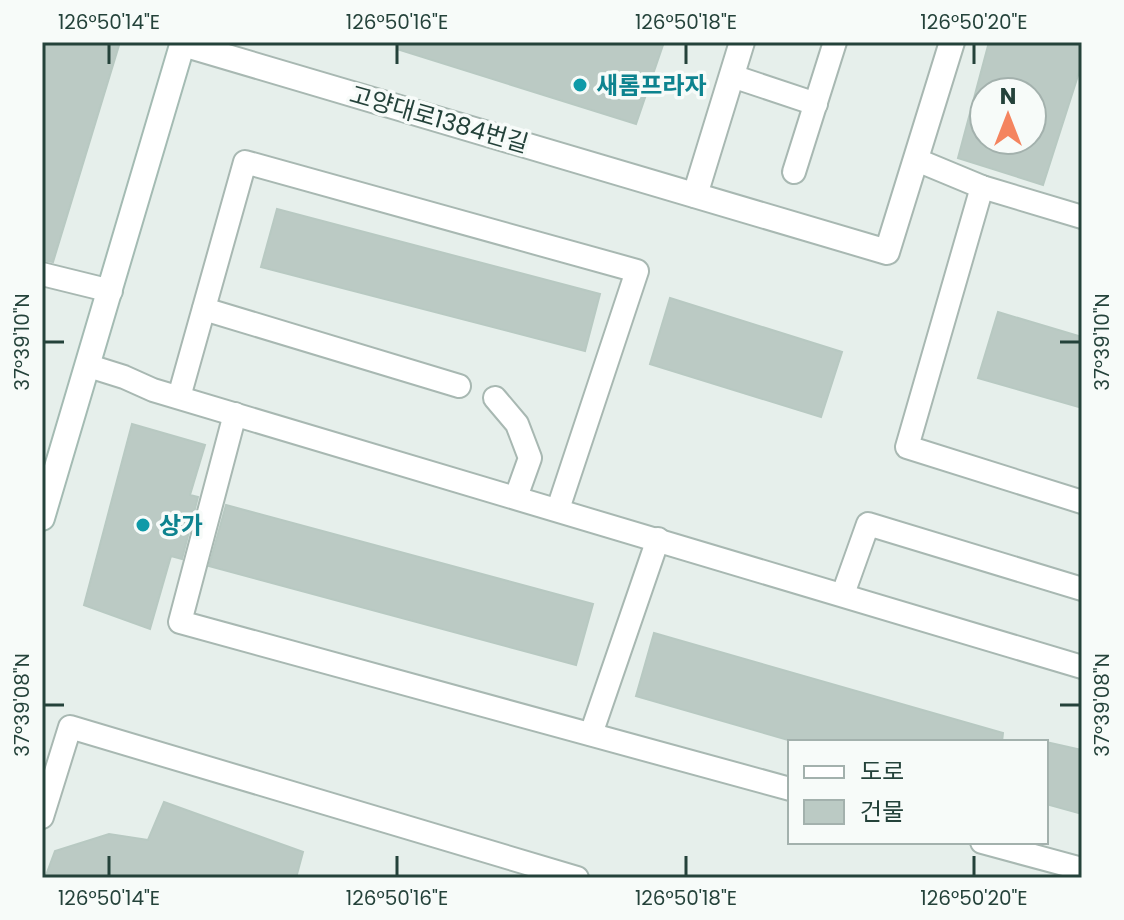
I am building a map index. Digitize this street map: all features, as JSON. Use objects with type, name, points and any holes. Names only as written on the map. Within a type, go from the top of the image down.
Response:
[{"type":"street","points":[[695,195],[742,42]]},
{"type":"street","points":[[917,160],[952,42]]},
{"type":"street","name":"고양대로1384번길","points":[[42,518],[183,43],[887,252],[917,160]]},
{"type":"lane","points":[[794,172],[835,42]]},
{"type":"lane","points":[[732,76],[816,104]]},
{"type":"lane","points":[[917,160],[982,187],[1082,217]]},
{"type":"lane","points":[[179,397],[245,162],[637,271],[558,509]]},
{"type":"lane","points":[[982,187],[907,447],[1082,502]]},
{"type":"lane","points":[[42,274],[111,291]]},
{"type":"lane","points":[[204,309],[459,386]]},
{"type":"lane","points":[[89,366],[235,414],[1082,667]]},
{"type":"lane","points":[[495,398],[517,424],[530,458],[516,497]]},
{"type":"lane","points":[[235,414],[180,622],[788,788]]},
{"type":"lane","points":[[843,594],[868,524],[1082,589]]},
{"type":"lane","points":[[591,734],[658,539]]},
{"type":"lane","points":[[42,817],[70,727],[577,878]]},
{"type":"lane","points":[[989,844],[1082,869]]},
{"type":"building","points":[[42,42],[120,42],[53,262],[42,260]]},
{"type":"building","name":"새롬프라자","points":[[398,42],[664,42],[636,124],[397,49]]},
{"type":"building","points":[[989,42],[1082,42],[1082,63],[1043,185],[958,158],[968,121],[968,156],[1048,156],[1048,76],[980,76]]},
{"type":"building","points":[[277,209],[600,294],[585,351],[261,267]]},
{"type":"building","points":[[670,298],[842,352],[821,417],[650,364]]},
{"type":"building","points":[[998,312],[1082,337],[1082,408],[978,378]]},
{"type":"building","name":"상가","points":[[132,424],[205,445],[190,495],[198,497],[182,559],[171,556],[150,629],[84,605]]},
{"type":"building","points":[[226,505],[593,604],[576,665],[209,566]]},
{"type":"building","points":[[654,633],[1003,733],[1002,740],[788,740],[636,696]]},
{"type":"building","points":[[1048,742],[1082,750],[1082,814],[1048,805]]},
{"type":"building","points":[[164,802],[303,852],[296,878],[45,878],[55,851],[109,834],[148,840]]},
{"type":"place","name":"새롬프라자","points":[[580,85]]},
{"type":"place","name":"상가","points":[[143,525]]}]
